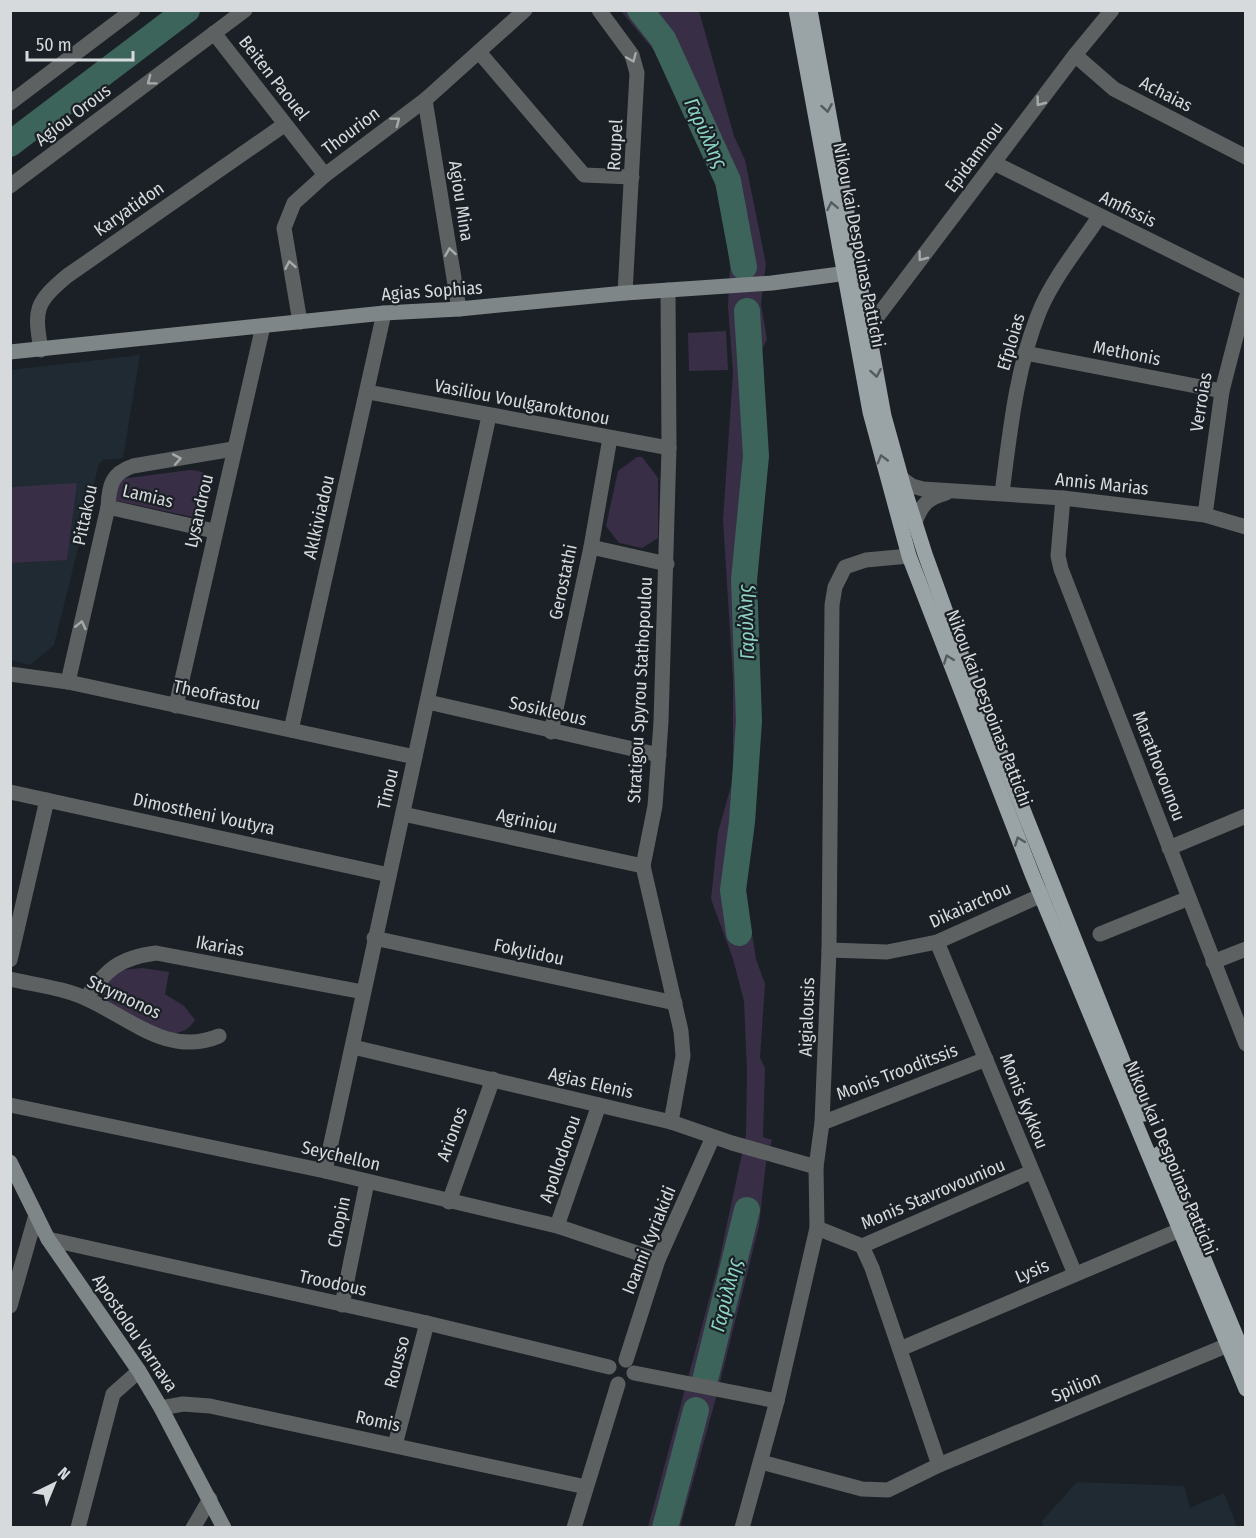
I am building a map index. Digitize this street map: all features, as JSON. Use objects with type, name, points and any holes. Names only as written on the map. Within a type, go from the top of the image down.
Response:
[{"type":"main road","name":"Nikou kai Despoinas Pattichi","points":[[796,10],[850,273],[868,329],[884,416],[906,484],[915,522],[1047,892],[1245,1389]]},
{"type":"main road","name":"Nikou kai Despoinas Pattichi","points":[[810,10],[870,412],[909,556],[1047,892],[1245,1360]]},
{"type":"main road","points":[[894,500],[906,484]]},
{"type":"street","points":[[10,103],[132,10]]},
{"type":"street","name":"Agiou Orous","points":[[10,186],[245,10]]},
{"type":"street","name":"Thourion","points":[[300,322],[284,228],[294,203],[325,175],[425,100],[525,10]]},
{"type":"street","name":"Roupel","points":[[599,10],[632,55],[637,73],[625,293]]},
{"type":"street","name":"Epidamnou","points":[[868,329],[1075,55],[1112,10]]},
{"type":"street","name":"Beiten Paouel","points":[[214,33],[325,175]]},
{"type":"street","points":[[479,52],[584,175],[632,177]]},
{"type":"street","name":"Achaias","points":[[1075,55],[1114,89],[1245,157]]},
{"type":"street","name":"Agiou Mina","points":[[425,100],[459,309]]},
{"type":"street","name":"Karyatidon","points":[[41,350],[36,317],[38,304],[45,295],[67,276],[284,125]]},
{"type":"street","name":"Amfissis","points":[[994,163],[1245,288]]},
{"type":"street","name":"Efploias","points":[[1002,493],[1015,401],[1025,353],[1041,309],[1069,260],[1099,217]]},
{"type":"street","name":"Agias Sophias","points":[[10,352],[384,313],[772,283],[850,273]]},
{"type":"street","name":"Stratigou Spyrou Stathopoulou","points":[[668,290],[667,564],[659,755],[655,806],[643,866],[675,1003],[683,1056],[671,1122]]},
{"type":"street","name":"Verroias","points":[[1204,515],[1222,391],[1245,297]]},
{"type":"street","name":"Aklkiviadou","points":[[291,729],[384,313]]},
{"type":"street","name":"Lysandrou","points":[[176,706],[214,531],[263,326]]},
{"type":"street","name":"Methonis","points":[[1025,353],[1222,391]]},
{"type":"street","name":"Vasiliou Voulgaroktonou","points":[[368,392],[669,448]]},
{"type":"street","name":"Tinou","points":[[325,1171],[489,416]]},
{"type":"street","name":"Gerostathi","points":[[551,732],[591,547],[610,438]]},
{"type":"street","name":"Pittakou","points":[[68,682],[108,507],[111,482],[120,470],[233,449]]},
{"type":"street","name":"Annis Marias","points":[[906,484],[952,492],[1063,498],[1204,515],[1245,527]]},
{"type":"street","name":"Annis Marias","points":[[915,522],[923,504],[931,497],[952,492]]},
{"type":"street","name":"Marathovounou","points":[[1063,498],[1058,556],[1061,569],[1245,1044]]},
{"type":"street","name":"Lamias","points":[[108,507],[214,531]]},
{"type":"street","points":[[591,547],[667,564]]},
{"type":"street","name":"Aigialousis","points":[[742,1527],[777,1401],[817,1228],[816,1167],[822,1123],[829,950],[832,605],[835,587],[845,567],[866,560],[909,556]]},
{"type":"street","name":"Theofrastou","points":[[10,674],[68,682],[415,758]]},
{"type":"street","name":"Sosikleous","points":[[428,702],[659,755]]},
{"type":"street","name":"Dimostheni Voutyra","points":[[10,792],[388,875]]},
{"type":"street","points":[[10,960],[47,800]]},
{"type":"street","name":"Agriniou","points":[[402,814],[643,866]]},
{"type":"street","points":[[1169,848],[1245,816]]},
{"type":"street","name":"Dikaiarchou","points":[[829,950],[887,952],[937,942],[1047,892]]},
{"type":"street","points":[[1100,934],[1189,898]]},
{"type":"street","name":"Fokylidou","points":[[374,938],[675,1003]]},
{"type":"street","name":"Monis Kykkou","points":[[937,942],[1075,1274]]},
{"type":"street","points":[[1213,962],[1245,949]]},
{"type":"street","name":"Ikarias","points":[[86,998],[104,972],[131,957],[156,954],[363,992]]},
{"type":"street","name":"Strymonos","points":[[10,979],[86,998],[119,1018],[175,1042],[200,1044],[219,1036]]},
{"type":"street","name":"Agias Elenis","points":[[353,1047],[671,1122],[732,1143],[816,1167]]},
{"type":"street","name":"Monis Trooditssis","points":[[822,1123],[986,1059]]},
{"type":"street","name":"Arionos","points":[[449,1202],[493,1079]]},
{"type":"street","name":"Seychellon","points":[[10,1105],[325,1171],[557,1226],[658,1260]]},
{"type":"street","name":"Apollodorou","points":[[557,1226],[599,1105]]},
{"type":"street","name":"Ioanni Kyriakidi","points":[[630,1366],[658,1260],[713,1137]]},
{"type":"street","name":"Apostolou Varnava","points":[[10,1162],[48,1239],[139,1371],[224,1527]]},
{"type":"street","name":"Monis Stavrovouniou","points":[[817,1228],[862,1246],[1031,1172]]},
{"type":"street","name":"Chopin","points":[[342,1305],[367,1182]]},
{"type":"street","points":[[10,1306],[36,1215]]},
{"type":"street","name":"Lysis","points":[[900,1349],[1180,1230]]},
{"type":"street","name":"Troodous","points":[[48,1239],[427,1323],[609,1367]]},
{"type":"street","points":[[862,1246],[939,1465]]},
{"type":"street","name":"Rousso","points":[[395,1445],[427,1323]]},
{"type":"street","name":"Spilion","points":[[761,1462],[862,1489],[888,1490],[939,1465],[1228,1346]]},
{"type":"street","points":[[630,1366],[627,1383],[618,1384],[611,1380],[609,1367],[618,1359],[630,1366],[677,1381],[777,1401]]},
{"type":"street","points":[[78,1527],[113,1394],[139,1371]]},
{"type":"street","points":[[574,1527],[618,1384]]},
{"type":"street","name":"Romis","points":[[161,1408],[183,1404],[210,1406],[586,1487]]},
{"type":"street","points":[[193,1527],[210,1499]]},
{"type":"shaded area","points":[[621,11],[699,11],[734,136],[745,160],[766,264],[761,304],[767,339],[760,354],[761,519],[756,595],[751,815],[745,832],[745,888],[756,959],[765,984],[760,1058],[765,1068],[763,1137],[772,1140],[766,1162],[759,1226],[716,1398],[680,1528],[648,1527],[718,1266],[746,1135],[747,1072],[744,1001],[733,959],[711,899],[718,832],[733,779],[733,680],[723,520],[733,373],[728,307],[730,267],[720,184],[667,66]]},
{"type":"shaded area","points":[[726,331],[728,370],[689,371],[688,333]]},
{"type":"shaded area","points":[[140,355],[123,458],[103,460],[99,464],[54,645],[30,665],[11,660],[11,370]]},
{"type":"shaded area","points":[[637,457],[642,457],[658,478],[658,538],[642,548],[619,543],[606,526],[618,471]]},
{"type":"shaded area","points":[[190,470],[206,474],[210,484],[204,512],[197,518],[113,500],[120,479]]},
{"type":"shaded area","points":[[77,483],[67,560],[11,563],[11,487]]},
{"type":"shaded area","points":[[142,968],[169,972],[165,994],[184,1006],[195,1020],[186,1029],[176,1033],[151,1028],[104,1002],[101,984],[121,970]]},
{"type":"shaded area","points":[[1077,1482],[1184,1486],[1190,1508],[1224,1493],[1237,1527],[1044,1527],[1042,1521]]},
{"type":"waterway","name":"Γαρύλλης","points":[[10,144],[187,10]]},
{"type":"waterway","name":"Γαρύλλης","points":[[640,10],[663,39],[728,181],[744,267]]},
{"type":"waterway","name":"Γαρύλλης","points":[[739,933],[733,890],[742,822],[749,721],[744,580],[756,456],[747,311]]},
{"type":"waterway","name":"Γαρύλλης","points":[[705,1380],[747,1210]]},
{"type":"waterway","name":"Γαρύλλης","points":[[665,1528],[696,1410]]}]
